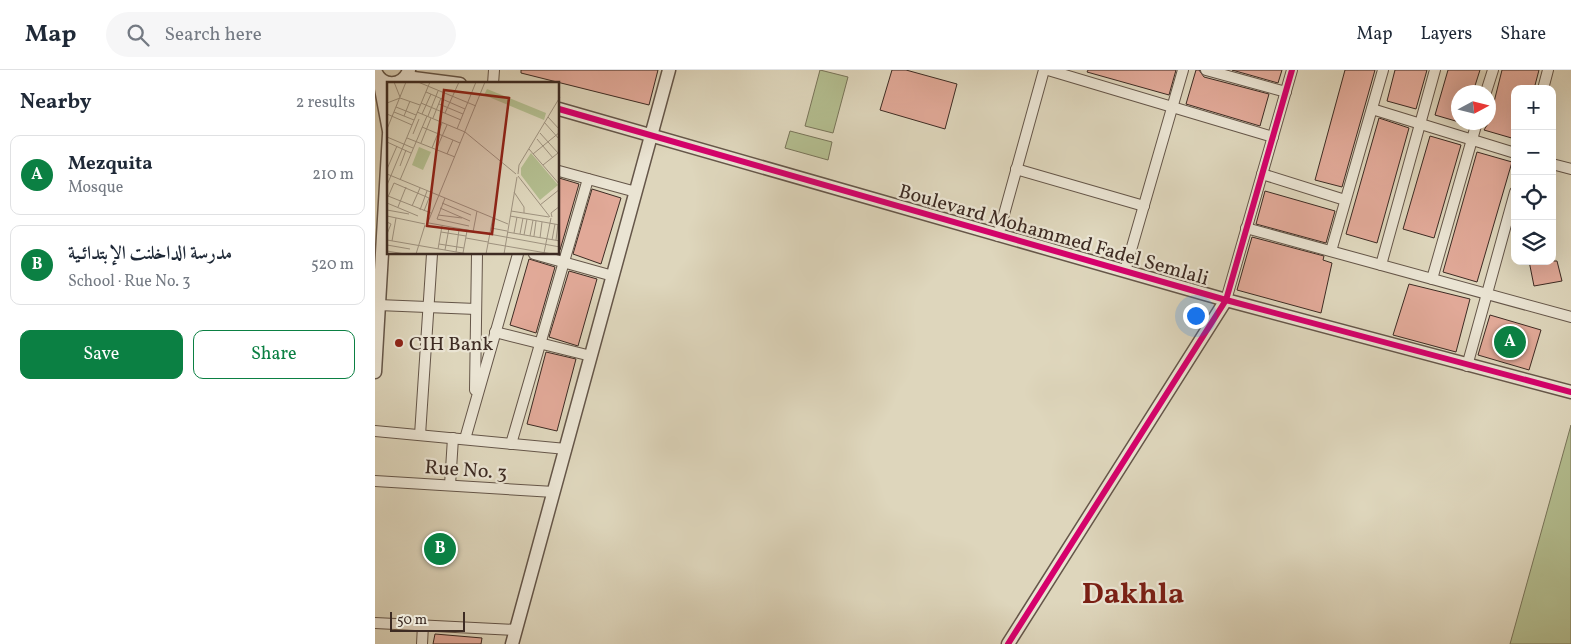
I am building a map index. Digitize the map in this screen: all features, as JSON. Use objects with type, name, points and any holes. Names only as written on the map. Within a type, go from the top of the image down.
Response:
[{"type":"street","points":[[428,70],[454,82]]},
{"type":"street","points":[[512,644],[669,70]]},
{"type":"street","points":[[998,236],[1044,70]]},
{"type":"street","points":[[1048,70],[1273,136]]},
{"type":"street","points":[[1125,271],[1183,70]]},
{"type":"street","points":[[1207,70],[1232,73],[1285,92]]},
{"type":"street","points":[[1008,644],[1225,300],[1292,70]]},
{"type":"street","points":[[1331,251],[1383,70]]},
{"type":"street","points":[[1381,265],[1435,70]]},
{"type":"street","points":[[1489,85],[1493,70]]},
{"type":"street","points":[[1544,85],[1548,70]]},
{"type":"street","points":[[376,73],[387,83]]},
{"type":"street","points":[[376,73],[387,123]]},
{"type":"street","points":[[390,82],[402,78],[445,82]]},
{"type":"street","name":"Boulevard Mohammed Fadel Semlali","points":[[560,109],[1225,300],[1467,366],[1571,392]]},
{"type":"street","points":[[1372,109],[1511,153]]},
{"type":"street","points":[[1432,279],[1475,130]]},
{"type":"street","points":[[375,372],[380,204],[387,148]]},
{"type":"street","points":[[1556,165],[1571,169]]},
{"type":"street","points":[[1016,169],[1144,206]]},
{"type":"street","points":[[560,171],[635,192]]},
{"type":"street","points":[[1262,174],[1345,200]]},
{"type":"street","points":[[511,444],[587,179]]},
{"type":"street","points":[[1467,366],[1511,207]]},
{"type":"street","points":[[1246,228],[1571,317]]},
{"type":"street","points":[[419,435],[432,255]]},
{"type":"street","points":[[475,404],[477,255]]},
{"type":"street","points":[[465,439],[518,255]]},
{"type":"street","points":[[538,255],[613,276]]},
{"type":"street","points":[[378,304],[476,309]]},
{"type":"street","points":[[495,332],[591,356]]},
{"type":"street","points":[[375,431],[565,449]]},
{"type":"street","points":[[450,485],[453,438]]},
{"type":"street","name":"Rue No. 3","points":[[375,480],[554,492]]},
{"type":"street","points":[[375,623],[516,630]]},
{"type":"street","points":[[422,644],[423,625]]},
{"type":"green space","points":[[820,70],[848,77],[833,133],[805,126]]},
{"type":"green space","points":[[790,131],[832,142],[828,160],[785,148]]},
{"type":"green space","points":[[1571,425],[1571,644],[1510,644]]},
{"type":"building","points":[[521,70],[658,70],[649,105],[521,73]]},
{"type":"building","points":[[892,70],[906,70],[957,84],[945,129],[880,110]]},
{"type":"building","points":[[1088,70],[1176,70],[1169,95],[1087,72]]},
{"type":"building","points":[[1196,70],[1199,70],[1204,77],[1269,94],[1260,126],[1186,104]]},
{"type":"building","points":[[1232,70],[1282,70],[1278,83]]},
{"type":"building","points":[[1345,70],[1375,70],[1342,187],[1315,180]]},
{"type":"building","points":[[1395,70],[1427,70],[1416,109],[1387,101]]},
{"type":"building","points":[[1448,70],[1480,70],[1475,85],[1451,85],[1451,120],[1435,115]]},
{"type":"building","points":[[1502,70],[1539,70],[1535,85],[1511,85],[1511,138],[1484,130],[1496,130],[1496,94]]},
{"type":"building","points":[[1379,118],[1409,128],[1377,243],[1346,234]]},
{"type":"building","points":[[1430,136],[1461,145],[1434,238],[1403,229]]},
{"type":"building","points":[[1477,152],[1511,162],[1477,282],[1443,272]]},
{"type":"building","points":[[560,178],[579,184],[560,250]]},
{"type":"building","points":[[592,189],[621,198],[601,264],[573,254]]},
{"type":"building","points":[[1265,191],[1335,211],[1326,243],[1256,224]]},
{"type":"building","points":[[1252,237],[1324,256],[1323,260],[1332,263],[1321,313],[1237,290]]},
{"type":"building","points":[[529,259],[555,267],[536,333],[510,325]]},
{"type":"building","points":[[1557,261],[1562,281],[1534,286],[1530,265],[1556,265]]},
{"type":"building","points":[[569,271],[597,279],[578,346],[549,337]]},
{"type":"building","points":[[1409,284],[1470,299],[1456,352],[1393,335]]},
{"type":"building","points":[[1490,315],[1541,330],[1529,370],[1478,355]]},
{"type":"building","points":[[546,352],[576,359],[557,431],[527,424]]},
{"type":"building","points":[[435,634],[482,638],[481,644],[433,644]]},
{"type":"cycle path","points":[[1008,644],[1226,300],[1292,70]]},
{"type":"cycle path","points":[[560,109],[1226,300],[1571,392]]},
{"type":"place","name":"Mezquita","points":[[1510,342]]},
{"type":"place","name":"CIH Bank","points":[[399,343]]},
{"type":"place","name":"مدرسة الداخلنت الإبتدائـية","points":[[440,549]]},
{"type":"district","name":"Dakhla","points":[[1133,593]]}]
